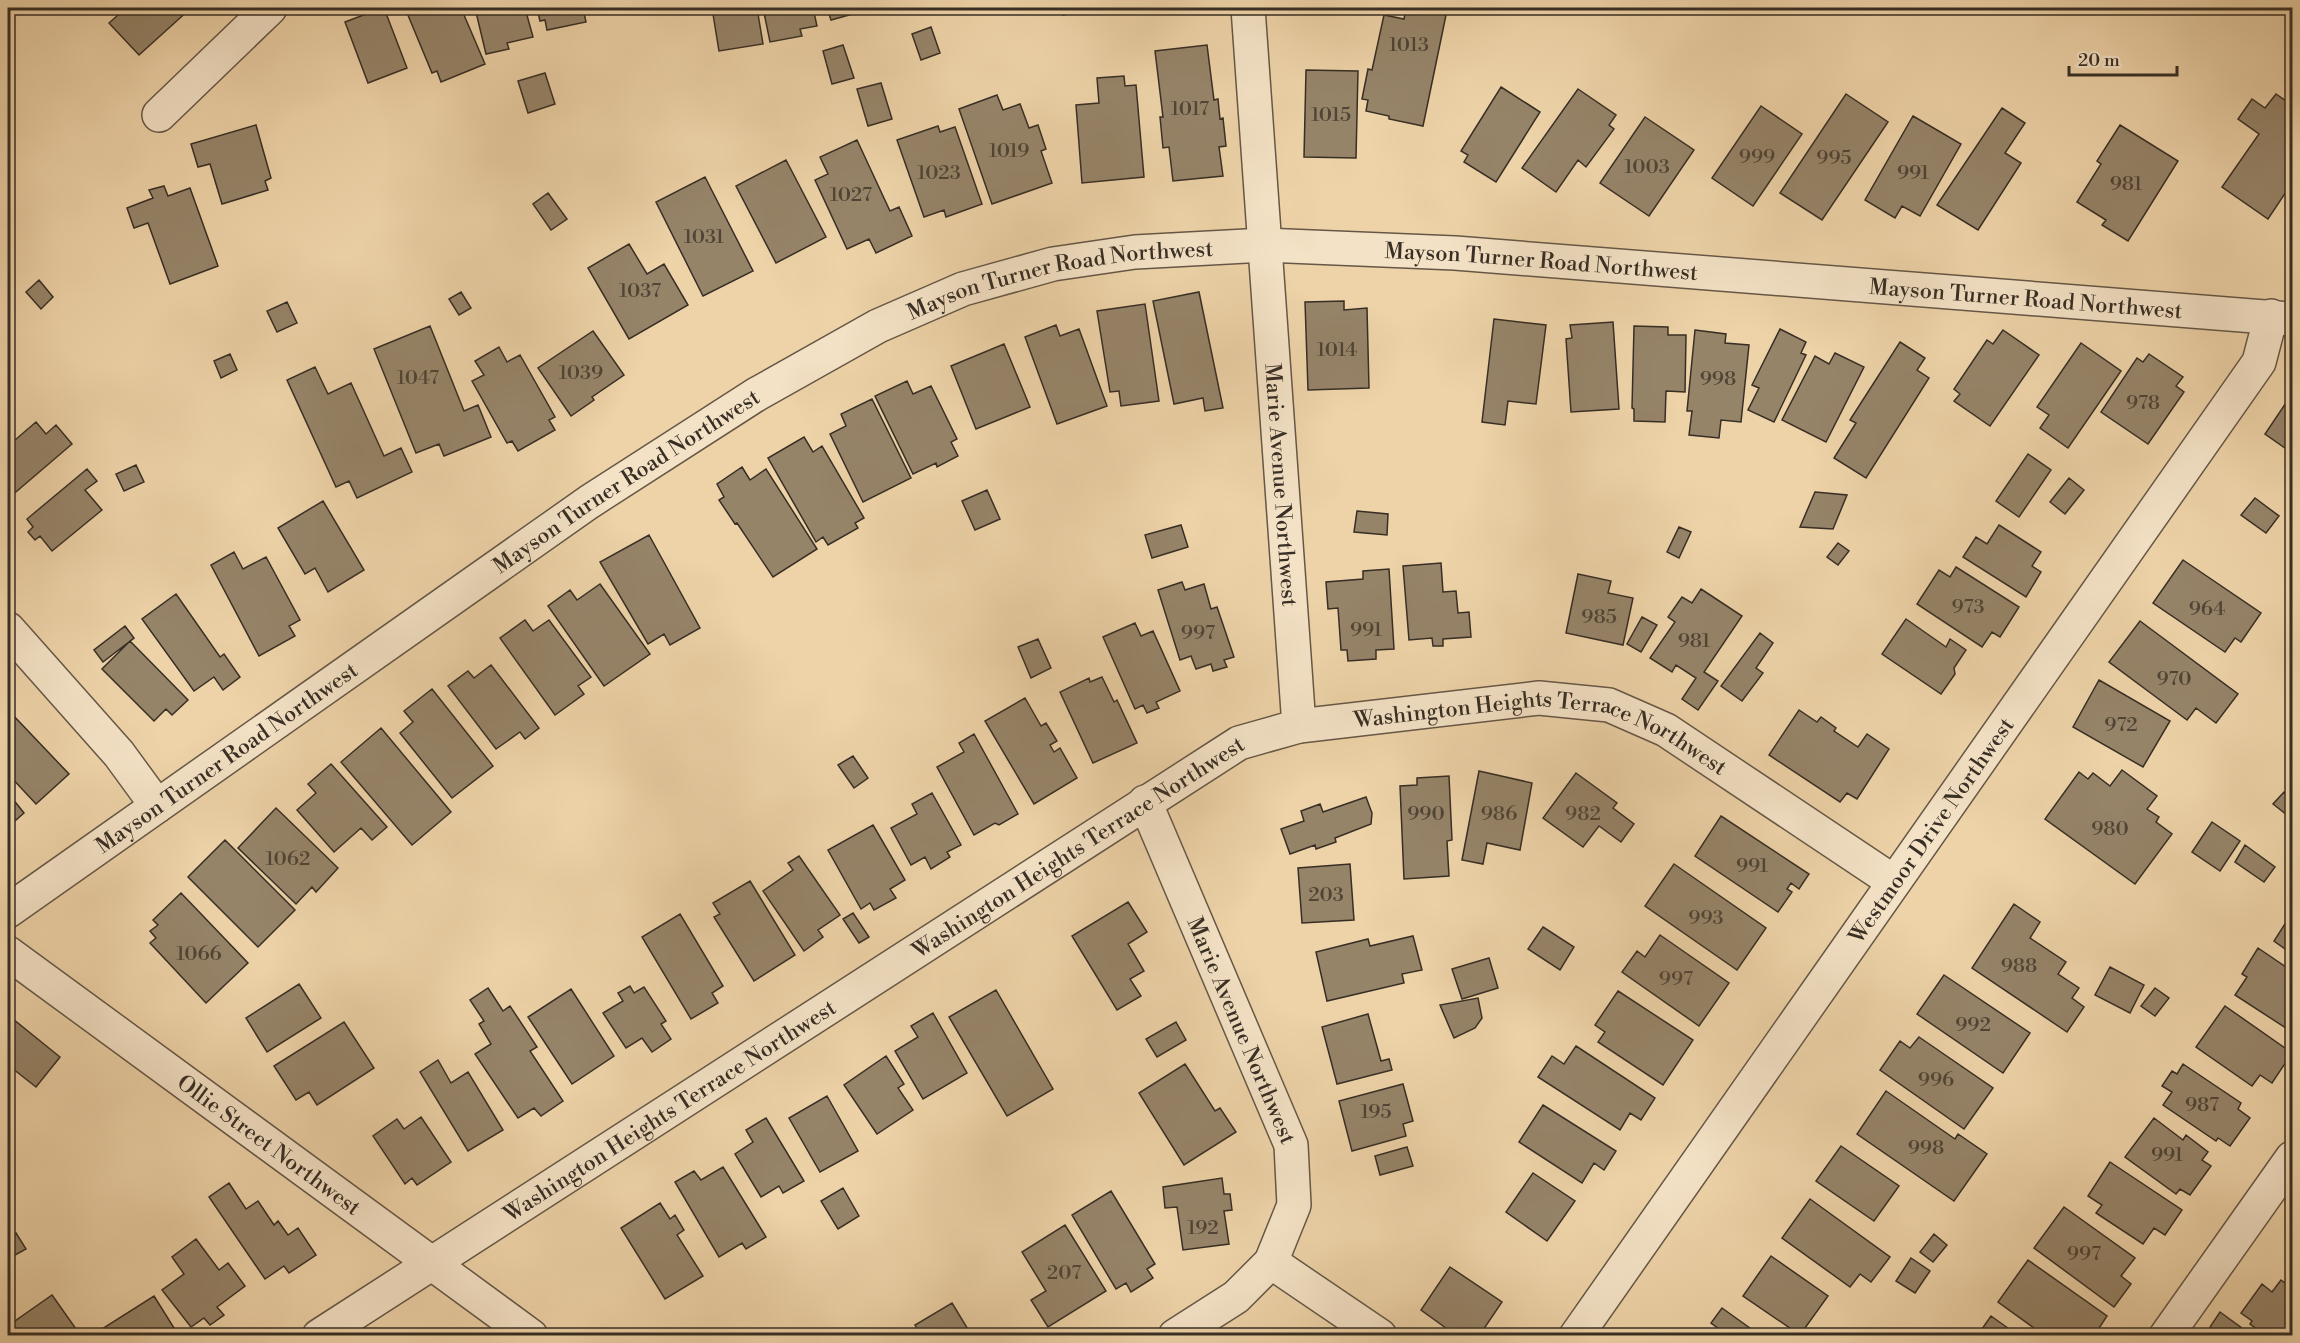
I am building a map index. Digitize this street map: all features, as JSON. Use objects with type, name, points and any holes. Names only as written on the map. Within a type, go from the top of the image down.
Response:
[{"type":"street","points":[[159,115],[270,8]]},
{"type":"street","name":"Marie Avenue Northwest","points":[[1248,8],[1299,726]]},
{"type":"street","name":"Mayson Turner Road Northwest","points":[[8,910],[589,502],[757,394],[878,326],[963,289],[1053,264],[1135,252],[1265,244],[1455,253],[2282,317]]},
{"type":"street","name":"Westmoor Drive Northwest","points":[[1576,1335],[2259,362],[2282,317]]},
{"type":"street","points":[[8,629],[119,754],[157,806]]},
{"type":"street","name":"Washington Heights Terrace Northwest","points":[[318,1335],[1239,743],[1299,726],[1539,698],[1609,705],[1666,730],[1894,882]]},
{"type":"street","name":"Marie Avenue Northwest","points":[[1145,802],[1291,1145],[1294,1205],[1270,1262]]},
{"type":"street","name":"Ollie Street Northwest","points":[[8,952],[531,1335]]},
{"type":"street","points":[[2166,1335],[2292,1158]]},
{"type":"street","points":[[1176,1335],[1236,1297],[1270,1262],[1380,1335]]},
{"type":"building","points":[[126,8],[191,8],[139,55],[109,23]]},
{"type":"building","points":[[384,8],[407,68],[368,83],[345,22]]},
{"type":"building","points":[[405,8],[461,8],[485,64],[441,82],[437,71],[432,73]]},
{"type":"building","points":[[475,8],[525,8],[533,37],[507,43],[509,49],[486,54]]},
{"type":"building","points":[[537,8],[583,8],[586,22],[547,30],[545,20],[540,21]]},
{"type":"building","points":[[712,8],[757,8],[763,44],[719,51]]},
{"type":"building","points":[[763,8],[813,8],[817,26],[800,29],[802,36],[770,42]]},
{"type":"building","points":[[827,8],[858,8],[860,12],[831,20]]},
{"type":"building","points":[[1061,8],[1092,8],[1063,15]]},
{"type":"building","points":[[1406,8],[1446,15],[1423,126],[1389,119],[1389,116],[1366,111],[1368,100],[1362,99],[1368,69],[1372,70],[1384,15],[1404,19]]},
{"type":"building","points":[[931,27],[940,53],[921,60],[912,34]]},
{"type":"building","points":[[843,45],[854,78],[832,84],[823,51]]},
{"type":"building","points":[[1207,45],[1214,100],[1218,99],[1220,119],[1223,118],[1226,146],[1219,147],[1223,176],[1173,181],[1169,147],[1163,148],[1160,117],[1163,117],[1155,51]]},
{"type":"building","points":[[1306,70],[1358,71],[1356,158],[1304,157]]},
{"type":"building","points":[[545,73],[555,104],[528,113],[518,81]]},
{"type":"building","points":[[1124,76],[1125,86],[1136,85],[1144,177],[1082,183],[1076,105],[1099,103],[1097,78]]},
{"type":"building","points":[[881,83],[892,119],[868,126],[857,89]]},
{"type":"building","points":[[1501,87],[1540,112],[1496,182],[1464,162],[1468,155],[1461,151]]},
{"type":"building","points":[[1578,89],[1616,115],[1609,125],[1614,129],[1586,167],[1578,160],[1556,192],[1522,168]]},
{"type":"building","points":[[1846,94],[1888,122],[1822,220],[1780,193]]},
{"type":"building","points":[[2276,94],[2292,105],[2292,144],[2289,149],[2292,151],[2292,183],[2268,219],[2222,187],[2259,134],[2238,119],[2252,99],[2265,108]]},
{"type":"building","points":[[997,95],[1003,110],[1020,104],[1029,128],[1038,125],[1046,149],[1041,151],[1052,183],[992,204],[959,109]]},
{"type":"building","points":[[1761,106],[1802,134],[1753,206],[1712,178]]},
{"type":"building","points":[[2002,108],[2025,123],[2005,153],[2021,163],[1978,230],[1937,205]]},
{"type":"building","points":[[1913,116],[1961,144],[1920,216],[1902,206],[1895,218],[1865,200]]},
{"type":"building","points":[[1645,117],[1694,150],[1649,216],[1600,183]]},
{"type":"building","points":[[256,125],[271,178],[265,181],[268,190],[222,204],[210,164],[198,167],[191,144]]},
{"type":"building","points":[[2120,125],[2178,161],[2128,241],[2102,225],[2106,220],[2077,202],[2101,164],[2097,161]]},
{"type":"building","points":[[938,126],[940,132],[955,127],[982,204],[946,217],[944,210],[924,217],[897,140]]},
{"type":"building","points":[[857,140],[890,211],[899,207],[912,236],[876,253],[869,239],[847,249],[815,180],[828,174],[820,157]]},
{"type":"building","points":[[786,160],[826,237],[776,263],[736,186]]},
{"type":"building","points":[[705,177],[753,271],[703,296],[656,202]]},
{"type":"building","points":[[164,186],[168,196],[190,188],[218,266],[170,284],[148,223],[134,228],[127,208],[153,198],[149,190]]},
{"type":"building","points":[[548,193],[567,219],[551,230],[533,204]]},
{"type":"building","points":[[629,244],[647,274],[664,264],[688,305],[629,339],[588,268]]},
{"type":"building","points":[[39,280],[53,297],[41,309],[26,292]]},
{"type":"building","points":[[461,292],[471,308],[459,315],[449,299]]},
{"type":"building","points":[[1199,292],[1223,408],[1205,411],[1203,398],[1174,404],[1153,301]]},
{"type":"building","points":[[1344,301],[1344,310],[1367,308],[1369,388],[1308,390],[1305,302]]},
{"type":"building","points":[[287,302],[297,323],[277,332],[267,311]]},
{"type":"building","points":[[1145,304],[1159,401],[1121,406],[1119,391],[1110,392],[1097,311]]},
{"type":"building","points":[[1494,319],[1546,325],[1536,404],[1508,401],[1505,425],[1482,422]]},
{"type":"building","points":[[1613,322],[1619,409],[1571,412],[1566,339],[1572,338],[1570,325]]},
{"type":"building","points":[[1056,325],[1060,336],[1079,329],[1107,406],[1057,424],[1025,337]]},
{"type":"building","points":[[430,326],[464,411],[478,405],[491,437],[444,456],[439,444],[416,453],[374,349]]},
{"type":"building","points":[[1634,326],[1668,327],[1668,335],[1686,335],[1685,392],[1666,391],[1665,422],[1634,421],[1634,409],[1632,408]]},
{"type":"building","points":[[1780,329],[1806,342],[1801,353],[1806,355],[1774,422],[1748,410],[1759,388],[1752,385]]},
{"type":"building","points":[[1695,330],[1726,334],[1725,343],[1749,345],[1741,422],[1721,420],[1719,438],[1689,435],[1692,411],[1687,411]]},
{"type":"building","points":[[2003,330],[2039,355],[1990,426],[1954,401],[1960,394],[1954,389],[1987,340],[1993,344]]},
{"type":"building","points":[[593,331],[624,375],[592,397],[594,400],[571,416],[538,368]]},
{"type":"building","points":[[1900,342],[1925,358],[1917,370],[1929,378],[1866,478],[1834,458],[1856,423],[1850,420]]},
{"type":"building","points":[[2081,343],[2121,371],[2068,448],[2040,428],[2049,415],[2037,407]]},
{"type":"building","points":[[1004,344],[1030,407],[976,429],[951,366]]},
{"type":"building","points":[[499,347],[507,362],[520,355],[555,417],[549,420],[555,430],[518,451],[512,441],[507,443],[472,381],[484,375],[475,361]]},
{"type":"building","points":[[1835,353],[1864,367],[1826,442],[1782,420],[1815,356],[1829,364]]},
{"type":"building","points":[[230,354],[237,370],[221,378],[214,361]]},
{"type":"building","points":[[2149,354],[2183,377],[2176,386],[2184,392],[2148,444],[2101,412],[2137,358],[2143,362]]},
{"type":"building","points":[[315,367],[328,394],[351,383],[384,456],[401,448],[412,472],[357,498],[349,481],[336,487],[287,380]]},
{"type":"building","points":[[907,381],[913,394],[931,386],[957,439],[951,442],[958,456],[937,467],[936,463],[913,474],[875,396]]},
{"type":"building","points":[[2292,394],[2292,453],[2265,434]]},
{"type":"building","points":[[872,399],[911,478],[863,502],[830,434],[846,426],[841,414]]},
{"type":"building","points":[[36,422],[46,434],[56,425],[72,444],[10,497],[8,495],[8,446]]},
{"type":"building","points":[[804,437],[813,452],[822,446],[864,518],[855,523],[858,528],[828,545],[823,537],[816,542],[768,458]]},
{"type":"building","points":[[2028,454],[2051,470],[2019,517],[1996,501]]},
{"type":"building","points":[[136,465],[144,482],[124,491],[116,474]]},
{"type":"building","points":[[742,467],[750,480],[766,469],[817,549],[773,577],[719,500],[724,497],[717,484]]},
{"type":"building","points":[[87,469],[97,481],[85,490],[102,510],[52,551],[40,536],[35,540],[28,532],[33,527],[27,519]]},
{"type":"building","points":[[2069,478],[2084,490],[2065,514],[2050,502]]},
{"type":"building","points":[[987,490],[1000,519],[975,530],[962,501]]},
{"type":"building","points":[[1815,492],[1847,495],[1833,529],[1800,527]]},
{"type":"building","points":[[2255,498],[2279,516],[2266,533],[2241,515]]},
{"type":"building","points":[[323,501],[364,570],[328,592],[315,568],[305,574],[278,528]]},
{"type":"building","points":[[1357,511],[1388,514],[1387,535],[1354,532]]},
{"type":"building","points":[[1181,525],[1188,547],[1152,558],[1145,535]]},
{"type":"building","points":[[1999,525],[2041,552],[2032,566],[2041,572],[2026,597],[1963,557],[1976,537],[1987,544]]},
{"type":"building","points":[[1679,527],[1691,532],[1679,558],[1667,552]]},
{"type":"building","points":[[649,535],[700,628],[670,645],[664,634],[648,644],[600,562]]},
{"type":"building","points":[[1838,543],[1849,551],[1838,565],[1827,557]]},
{"type":"building","points":[[234,552],[243,569],[266,557],[300,620],[289,626],[295,636],[259,656],[211,565]]},
{"type":"building","points":[[2183,560],[2261,613],[2241,642],[2235,638],[2225,652],[2153,603]]},
{"type":"building","points":[[1441,563],[1443,592],[1456,591],[1458,613],[1469,612],[1471,637],[1443,639],[1443,646],[1433,646],[1432,638],[1409,640],[1403,566]]},
{"type":"building","points":[[1956,567],[2019,607],[2000,637],[1992,632],[1982,647],[1917,604],[1939,570],[1950,577]]},
{"type":"building","points":[[1389,569],[1394,649],[1376,650],[1376,659],[1348,661],[1347,650],[1341,650],[1338,608],[1328,609],[1326,582],[1363,579],[1363,571]]},
{"type":"building","points":[[1578,574],[1611,581],[1608,593],[1633,598],[1623,645],[1566,633]]},
{"type":"building","points":[[1182,582],[1185,590],[1204,584],[1211,609],[1217,607],[1234,657],[1224,660],[1227,667],[1213,671],[1211,664],[1196,669],[1191,656],[1180,660],[1158,590]]},
{"type":"building","points":[[600,584],[650,654],[604,686],[548,606],[570,590],[577,600]]},
{"type":"building","points":[[1701,589],[1742,616],[1704,672],[1718,681],[1698,710],[1682,699],[1696,678],[1676,665],[1672,672],[1650,658],[1675,622],[1668,617],[1682,597],[1692,603]]},
{"type":"building","points":[[176,594],[220,657],[224,654],[240,677],[223,690],[214,677],[194,691],[142,619]]},
{"type":"building","points":[[1642,617],[1657,625],[1641,652],[1627,644]]},
{"type":"building","points":[[1906,619],[1946,647],[1950,639],[1966,650],[1954,668],[1955,674],[1941,694],[1882,654]]},
{"type":"building","points":[[525,620],[533,631],[549,620],[591,677],[578,686],[584,694],[555,715],[500,638]]},
{"type":"building","points":[[2140,621],[2238,694],[2216,723],[2196,708],[2187,720],[2109,662]]},
{"type":"building","points":[[1135,623],[1141,636],[1153,631],[1180,691],[1156,702],[1159,708],[1147,713],[1143,705],[1135,709],[1103,637]]},
{"type":"building","points":[[125,626],[134,638],[103,662],[94,650]]},
{"type":"building","points":[[1760,633],[1773,643],[1756,668],[1763,673],[1742,701],[1721,686]]},
{"type":"building","points":[[1038,639],[1051,668],[1031,678],[1018,647]]},
{"type":"building","points":[[130,641],[188,700],[172,715],[166,709],[154,721],[102,669]]},
{"type":"building","points":[[491,665],[539,728],[525,739],[520,732],[496,749],[448,686],[468,671],[474,678]]},
{"type":"building","points":[[1102,677],[1114,702],[1117,700],[1137,743],[1093,763],[1060,692],[1089,678],[1090,682]]},
{"type":"building","points":[[2099,680],[2170,721],[2143,767],[2073,727]]},
{"type":"building","points":[[432,689],[493,766],[452,798],[400,733],[413,722],[404,711]]},
{"type":"building","points":[[1025,698],[1041,726],[1046,723],[1057,741],[1050,745],[1054,752],[1060,748],[1077,778],[1034,804],[985,721]]},
{"type":"building","points":[[1799,710],[1817,722],[1821,717],[1836,728],[1834,731],[1858,747],[1867,734],[1889,749],[1857,799],[1847,793],[1840,802],[1769,755]]},
{"type":"building","points":[[11,713],[69,774],[36,804],[8,774],[8,716]]},
{"type":"building","points":[[381,728],[451,812],[412,845],[341,762]]},
{"type":"building","points":[[974,734],[1018,814],[974,835],[937,767],[964,752],[959,743]]},
{"type":"building","points":[[853,756],[868,778],[854,788],[838,765]]},
{"type":"building","points":[[331,764],[387,827],[372,840],[361,828],[334,852],[297,810],[316,793],[308,784]]},
{"type":"building","points":[[2122,770],[2157,796],[2147,809],[2159,817],[2156,822],[2172,834],[2135,884],[2045,819],[2079,772],[2088,779],[2093,773],[2110,786]]},
{"type":"building","points":[[1479,771],[1532,783],[1520,850],[1487,843],[1483,864],[1462,860]]},
{"type":"building","points":[[1576,773],[1617,803],[1613,808],[1634,824],[1621,842],[1599,826],[1583,847],[1543,818]]},
{"type":"building","points":[[1449,776],[1452,840],[1447,841],[1449,876],[1404,879],[1400,786],[1417,785],[1417,778]]},
{"type":"building","points":[[2284,792],[2292,799],[2292,819],[2273,804]]},
{"type":"building","points":[[8,793],[24,813],[8,827]]},
{"type":"building","points":[[932,793],[961,845],[947,852],[950,857],[931,869],[925,857],[911,865],[891,828],[917,814],[912,804]]},
{"type":"building","points":[[1366,797],[1372,813],[1371,824],[1335,838],[1336,842],[1316,849],[1315,845],[1290,854],[1281,829],[1304,821],[1301,811],[1320,804],[1323,812]]},
{"type":"building","points":[[276,808],[338,868],[316,892],[312,887],[296,904],[238,848]]},
{"type":"building","points":[[1721,816],[1809,874],[1799,889],[1791,883],[1787,889],[1792,892],[1778,912],[1695,856]]},
{"type":"building","points":[[2212,822],[2240,841],[2220,871],[2192,852]]},
{"type":"building","points":[[873,825],[905,880],[890,889],[896,898],[874,910],[870,903],[861,909],[828,850]]},
{"type":"building","points":[[225,840],[295,910],[258,947],[188,877]]},
{"type":"building","points":[[2245,845],[2275,867],[2264,882],[2235,862]]},
{"type":"building","points":[[799,856],[840,915],[818,930],[823,937],[804,951],[763,891],[793,870],[788,863]]},
{"type":"building","points":[[1350,864],[1354,920],[1302,923],[1298,868]]},
{"type":"building","points":[[1674,864],[1766,928],[1737,970],[1645,906]]},
{"type":"building","points":[[750,881],[795,955],[754,981],[714,917],[720,914],[713,903]]},
{"type":"building","points":[[181,893],[248,963],[206,1003],[150,943],[156,938],[150,931],[158,925],[153,920]]},
{"type":"building","points":[[1128,902],[1147,932],[1128,944],[1144,971],[1130,979],[1141,996],[1117,1010],[1072,936]]},
{"type":"building","points":[[2014,904],[2040,922],[2030,938],[2066,962],[2058,974],[2079,988],[2072,998],[2084,1007],[2067,1032],[1972,968]]},
{"type":"building","points":[[853,913],[869,937],[859,943],[843,919]]},
{"type":"building","points":[[2292,913],[2292,954],[2274,941]]},
{"type":"building","points":[[680,914],[723,986],[712,993],[718,1003],[691,1019],[642,937]]},
{"type":"building","points":[[1543,927],[1574,947],[1560,970],[1528,949]]},
{"type":"building","points":[[1660,935],[1729,983],[1699,1026],[1622,972],[1637,951],[1645,957]]},
{"type":"building","points":[[1413,936],[1422,970],[1402,974],[1404,983],[1327,1001],[1316,952],[1368,939],[1370,946]]},
{"type":"building","points":[[2258,948],[2292,971],[2292,1032],[2235,995],[2247,977],[2242,974]]},
{"type":"building","points":[[1489,958],[1498,988],[1462,999],[1452,969]]},
{"type":"building","points":[[2110,967],[2144,985],[2130,1013],[2095,995]]},
{"type":"building","points":[[1944,975],[2030,1033],[2003,1073],[1917,1014]]},
{"type":"building","points":[[299,984],[321,1018],[267,1052],[246,1018]]},
{"type":"building","points":[[630,986],[634,993],[644,987],[666,1021],[661,1024],[671,1039],[652,1052],[642,1038],[626,1048],[603,1013],[623,1001],[618,993]]},
{"type":"building","points":[[488,988],[503,1011],[510,1006],[537,1047],[530,1051],[563,1101],[541,1116],[534,1108],[518,1118],[475,1054],[491,1044],[479,1024],[484,1021],[470,1000]]},
{"type":"building","points":[[2155,988],[2169,998],[2155,1016],[2141,1006]]},
{"type":"building","points":[[571,989],[614,1056],[572,1084],[528,1017]]},
{"type":"building","points":[[996,990],[1053,1089],[1007,1116],[949,1017]]},
{"type":"building","points":[[1618,991],[1693,1040],[1663,1085],[1598,1042],[1605,1032],[1595,1025]]},
{"type":"building","points":[[1478,998],[1482,1018],[1475,1028],[1454,1038],[1440,1005]]},
{"type":"building","points":[[2225,1006],[2292,1053],[2272,1083],[2260,1075],[2252,1086],[2196,1047]]},
{"type":"building","points":[[933,1013],[967,1073],[923,1099],[895,1051],[918,1037],[911,1026]]},
{"type":"building","points":[[1368,1014],[1381,1061],[1389,1059],[1392,1070],[1337,1084],[1322,1027]]},
{"type":"building","points":[[8,1015],[60,1057],[36,1087],[8,1065]]},
{"type":"building","points":[[344,1022],[374,1068],[317,1105],[309,1092],[296,1100],[274,1066]]},
{"type":"building","points":[[1176,1022],[1186,1040],[1157,1057],[1146,1039]]},
{"type":"building","points":[[1919,1037],[1993,1088],[1964,1129],[1880,1070],[1900,1041],[1910,1048]]},
{"type":"building","points":[[1576,1046],[1655,1098],[1641,1120],[1630,1113],[1620,1130],[1538,1077],[1552,1056],[1564,1064]]},
{"type":"building","points":[[886,1056],[904,1084],[898,1088],[913,1110],[877,1134],[844,1085]]},
{"type":"building","points":[[438,1060],[451,1083],[468,1072],[503,1130],[468,1151],[420,1072]]},
{"type":"building","points":[[1185,1064],[1215,1111],[1220,1108],[1236,1132],[1184,1165],[1139,1093]]},
{"type":"building","points":[[2183,1064],[2241,1103],[2238,1109],[2250,1118],[2230,1146],[2218,1138],[2216,1141],[2163,1105],[2172,1092],[2162,1086],[2172,1071],[2177,1074]]},
{"type":"building","points":[[1403,1084],[1413,1121],[1403,1124],[1406,1136],[1352,1151],[1339,1101]]},
{"type":"building","points":[[1886,1091],[1955,1139],[1958,1134],[1987,1154],[1954,1201],[1857,1134]]},
{"type":"building","points":[[827,1096],[858,1151],[820,1172],[789,1118]]},
{"type":"building","points":[[1543,1105],[1616,1151],[1604,1170],[1594,1163],[1582,1183],[1519,1142]]},
{"type":"building","points":[[421,1117],[451,1162],[417,1185],[412,1178],[405,1184],[373,1136],[397,1119],[404,1129]]},
{"type":"building","points":[[766,1118],[804,1181],[783,1193],[779,1186],[761,1197],[735,1154],[753,1142],[746,1130]]},
{"type":"building","points":[[2154,1118],[2183,1140],[2186,1135],[2208,1152],[2202,1160],[2211,1166],[2190,1195],[2180,1189],[2176,1194],[2125,1157]]},
{"type":"building","points":[[1841,1146],[1899,1186],[1874,1221],[1816,1181]]},
{"type":"building","points":[[1407,1147],[1413,1166],[1380,1175],[1375,1156]]},
{"type":"building","points":[[2110,1162],[2182,1210],[2165,1235],[2154,1228],[2143,1244],[2096,1213],[2102,1205],[2088,1196]]},
{"type":"building","points":[[723,1167],[766,1237],[746,1249],[742,1243],[719,1257],[675,1182],[694,1171],[701,1180]]},
{"type":"building","points":[[1533,1173],[1575,1201],[1547,1241],[1506,1212]]},
{"type":"building","points":[[1222,1178],[1224,1194],[1230,1194],[1232,1210],[1224,1211],[1229,1244],[1183,1250],[1177,1207],[1165,1208],[1163,1187]]},
{"type":"building","points":[[229,1183],[246,1209],[258,1201],[274,1225],[278,1221],[288,1235],[298,1228],[316,1255],[289,1273],[284,1266],[265,1279],[209,1197]]},
{"type":"building","points":[[843,1188],[859,1216],[838,1229],[821,1201]]},
{"type":"building","points":[[1111,1191],[1155,1264],[1147,1269],[1153,1278],[1131,1292],[1126,1283],[1116,1289],[1072,1215]]},
{"type":"building","points":[[1810,1199],[1890,1257],[1871,1282],[1860,1274],[1850,1287],[1782,1238]]},
{"type":"building","points":[[660,1203],[670,1219],[675,1215],[684,1230],[677,1235],[703,1276],[665,1299],[621,1228]]},
{"type":"building","points":[[2064,1207],[2135,1258],[2121,1276],[2131,1284],[2114,1307],[2034,1248]]},
{"type":"building","points":[[1065,1225],[1106,1291],[1048,1327],[1031,1300],[1046,1291],[1022,1252]]},
{"type":"building","points":[[16,1233],[26,1249],[8,1259],[8,1238]]},
{"type":"building","points":[[1934,1234],[1947,1245],[1933,1262],[1920,1252]]},
{"type":"building","points":[[196,1239],[219,1270],[228,1263],[245,1286],[217,1307],[224,1315],[210,1325],[204,1318],[191,1327],[162,1290],[184,1274],[172,1257]]},
{"type":"building","points":[[1771,1256],[1828,1296],[1800,1335],[1743,1296]]},
{"type":"building","points":[[1911,1258],[1930,1271],[1915,1293],[1896,1281]]},
{"type":"building","points":[[2028,1260],[2107,1316],[2094,1336],[2045,1336],[1998,1302]]},
{"type":"building","points":[[1450,1267],[1502,1302],[1479,1336],[1457,1336],[1421,1310]]},
{"type":"building","points":[[2281,1280],[2292,1288],[2292,1336],[2266,1336],[2250,1324],[2252,1321],[2241,1313],[2262,1284],[2272,1292]]},
{"type":"building","points":[[52,1295],[81,1336],[8,1336],[8,1326]]},
{"type":"building","points":[[154,1296],[179,1336],[95,1336],[94,1334]]},
{"type":"building","points":[[952,1303],[972,1336],[921,1336],[915,1325]]},
{"type":"building","points":[[1722,1308],[1761,1336],[1715,1336],[1719,1329],[1711,1323]]},
{"type":"building","points":[[2220,1312],[2246,1331],[2243,1336],[2222,1336],[2210,1327]]},
{"type":"building","points":[[1991,1316],[2019,1336],[1977,1336]]}]
